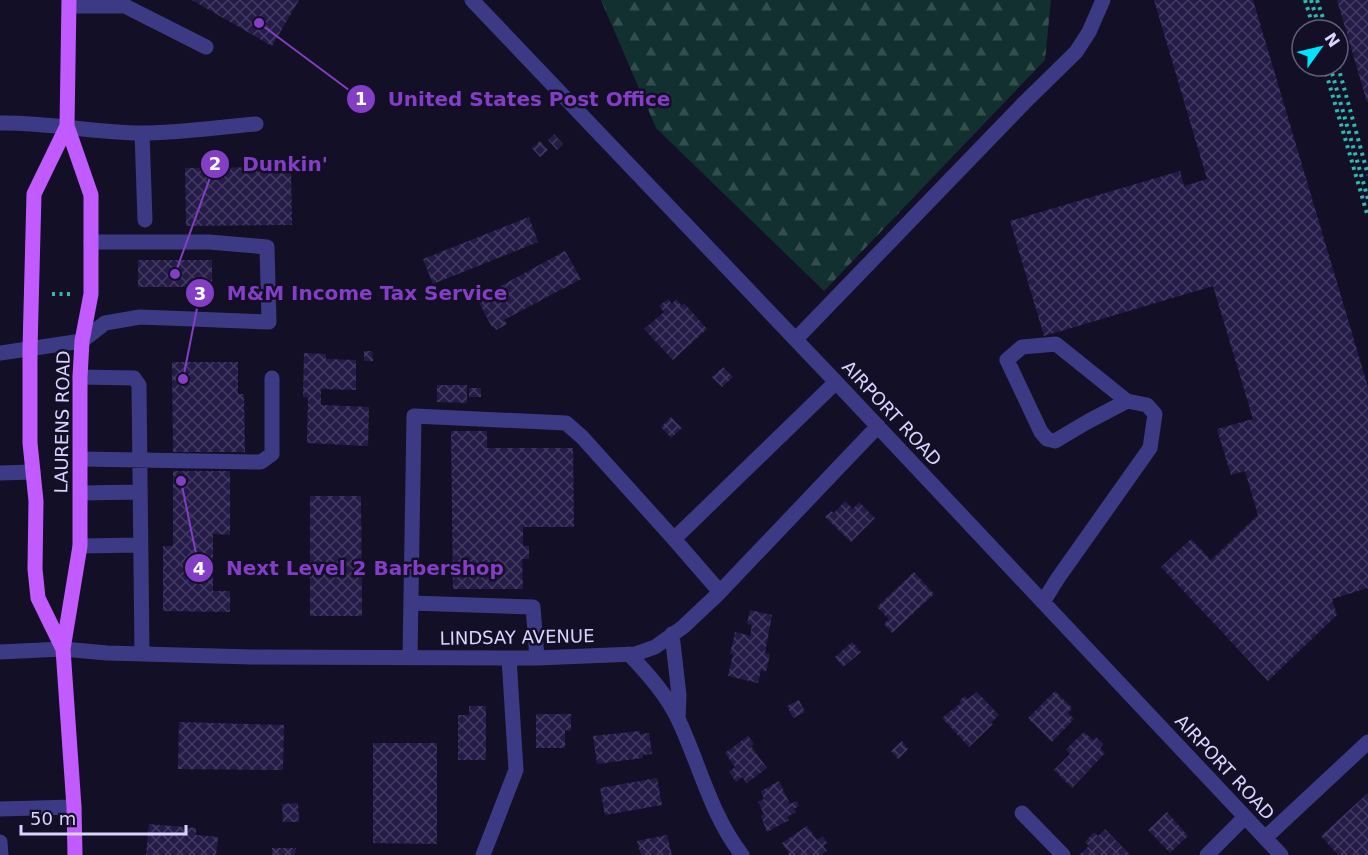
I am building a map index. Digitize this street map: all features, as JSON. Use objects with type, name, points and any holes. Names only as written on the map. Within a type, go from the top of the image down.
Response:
[{"type":"main road","name":"LAURENS ROAD","points":[[69,3],[67,126],[91,195],[91,294],[82,341],[80,377],[80,546],[63,649],[75,855]]},
{"type":"main road","name":"LAURENS ROAD","points":[[63,649],[38,598],[35,569],[36,501],[30,443],[30,349],[34,194],[67,126]]},
{"type":"street","name":"AIRPORT ROAD","points":[[472,0],[837,382],[1281,855]]},
{"type":"street","points":[[796,339],[1076,52],[1089,32],[1103,0]]},
{"type":"street","points":[[69,3],[124,6],[206,47]]},
{"type":"street","points":[[0,123],[142,133],[256,124]]},
{"type":"street","points":[[142,133],[145,220]]},
{"type":"street","points":[[0,353],[82,341],[105,323],[140,317],[269,322],[267,247],[209,242],[91,242]]},
{"type":"street","points":[[1043,602],[1150,448],[1155,414],[1147,405],[1127,401],[1056,344],[1022,347],[1007,360],[1041,432],[1047,439],[1055,441],[1127,401]]},
{"type":"street","points":[[80,377],[134,378],[139,384],[142,654]]},
{"type":"street","points":[[81,459],[261,462],[272,454],[272,378]]},
{"type":"street","points":[[674,539],[837,382]]},
{"type":"street","points":[[410,658],[414,416],[566,423],[582,437],[720,591]]},
{"type":"street","name":"LINDSAY AVENUE","points":[[0,652],[63,649],[252,657],[410,658],[537,658],[629,654],[655,647],[720,591],[878,426]]},
{"type":"street","points":[[0,473],[33,472]]},
{"type":"street","points":[[81,493],[140,492]]},
{"type":"street","points":[[80,546],[140,545]]},
{"type":"street","points":[[411,603],[533,607],[537,658]]},
{"type":"street","points":[[672,634],[679,695],[678,719]]},
{"type":"street","points":[[629,654],[653,679],[678,719],[716,813],[742,855]]},
{"type":"street","points":[[483,855],[516,770],[509,658]]},
{"type":"street","points":[[1265,838],[1368,742]]},
{"type":"street","points":[[0,809],[74,807]]},
{"type":"street","points":[[1022,813],[1064,855]]},
{"type":"street","points":[[1207,855],[1245,817]]},
{"type":"street","points":[[0,842],[1,855]]},
{"type":"path","points":[[1305,0],[1310,18]]},
{"type":"path","points":[[1311,0],[1316,18]]},
{"type":"path","points":[[1317,0],[1323,18]]},
{"type":"path","points":[[1327,78],[1368,217]]},
{"type":"path","points":[[1333,78],[1368,199]]},
{"type":"path","points":[[1341,78],[1368,175]]},
{"type":"path","points":[[52,294],[72,294]]},
{"type":"green space","points":[[601,0],[1051,0],[1045,60],[824,291],[656,128]]},
{"type":"building","points":[[192,0],[299,0],[272,46]]},
{"type":"building","points":[[1154,0],[1253,0],[1368,387],[1368,588],[1332,599],[1337,615],[1268,681],[1161,567],[1191,539],[1211,560],[1258,515],[1245,471],[1231,475],[1217,429],[1253,419],[1213,286],[1044,336],[1010,221],[1180,171],[1184,186],[1207,179]]},
{"type":"building","points":[[1337,0],[1368,0],[1368,102],[1350,44],[1350,18],[1342,18]]},
{"type":"building","points":[[554,134],[563,144],[557,150],[548,140]]},
{"type":"building","points":[[540,141],[548,150],[540,157],[532,148]]},
{"type":"building","points":[[291,167],[292,225],[186,226],[185,168]]},
{"type":"building","points":[[529,217],[538,242],[433,284],[423,259]]},
{"type":"building","points":[[565,251],[581,279],[504,320],[507,324],[496,330],[492,327],[477,299]]},
{"type":"building","points":[[138,260],[212,260],[212,287],[138,287]]},
{"type":"building","points":[[668,299],[672,304],[676,299],[682,306],[684,303],[707,329],[673,360],[644,329],[664,312],[659,306]]},
{"type":"building","points":[[364,351],[372,351],[373,361],[364,361]]},
{"type":"building","points":[[304,353],[326,354],[326,359],[356,360],[356,390],[321,389],[321,405],[369,407],[368,446],[307,443],[308,398],[303,397]]},
{"type":"building","points":[[172,362],[238,362],[238,394],[244,394],[245,452],[173,452]]},
{"type":"building","points":[[723,367],[733,377],[722,387],[712,377]]},
{"type":"building","points":[[437,385],[467,385],[467,403],[437,402]]},
{"type":"building","points":[[469,388],[481,388],[481,397],[469,397]]},
{"type":"building","points":[[671,417],[682,428],[671,438],[661,427]]},
{"type":"building","points":[[451,431],[487,431],[487,448],[573,448],[574,527],[523,527],[523,546],[529,546],[529,559],[522,559],[523,589],[453,589]]},
{"type":"building","points":[[173,471],[230,471],[230,535],[213,534],[213,591],[230,591],[230,612],[163,611],[163,546],[173,546]]},
{"type":"building","points":[[310,496],[361,496],[362,616],[310,616]]},
{"type":"building","points":[[845,501],[853,509],[859,502],[875,518],[851,542],[825,517],[831,511],[834,513]]},
{"type":"building","points":[[914,572],[934,594],[892,633],[884,624],[889,619],[877,607]]},
{"type":"building","points":[[750,610],[772,615],[765,653],[770,654],[766,672],[761,670],[758,683],[728,676],[735,632],[750,636],[752,625],[747,624]]},
{"type":"building","points":[[852,642],[861,652],[843,667],[835,657]]},
{"type":"building","points":[[1055,691],[1072,708],[1068,713],[1074,719],[1052,742],[1028,718]]},
{"type":"building","points":[[977,692],[999,715],[969,747],[942,718],[961,703],[959,701],[965,696],[968,699]]},
{"type":"building","points":[[799,700],[805,712],[793,718],[787,706]]},
{"type":"building","points":[[469,706],[486,706],[486,760],[458,760],[458,715],[469,715]]},
{"type":"building","points":[[536,714],[571,714],[571,731],[565,730],[565,748],[536,748]]},
{"type":"building","points":[[179,722],[284,725],[283,770],[178,769]]},
{"type":"building","points":[[640,731],[640,734],[649,733],[652,754],[643,755],[643,758],[597,764],[593,736]]},
{"type":"building","points":[[1084,732],[1093,740],[1096,737],[1103,744],[1100,748],[1105,753],[1072,788],[1054,770],[1070,754],[1066,749]]},
{"type":"building","points":[[748,736],[754,744],[751,746],[767,768],[747,783],[742,777],[736,782],[729,772],[735,767],[725,753]]},
{"type":"building","points":[[902,741],[908,749],[898,759],[891,751]]},
{"type":"building","points":[[373,743],[437,743],[437,844],[373,843]]},
{"type":"building","points":[[657,778],[662,805],[605,815],[600,788]]},
{"type":"building","points":[[779,781],[790,804],[797,801],[799,806],[794,809],[796,812],[787,817],[789,820],[767,832],[761,816],[764,814],[758,802],[764,799],[761,791]]},
{"type":"building","points":[[1368,793],[1368,855],[1338,855],[1321,836]]},
{"type":"building","points":[[298,803],[299,822],[283,822],[282,804]]},
{"type":"building","points":[[1167,812],[1188,836],[1170,853],[1148,830]]},
{"type":"building","points":[[149,824],[196,828],[196,835],[218,837],[216,855],[146,855]]},
{"type":"building","points":[[807,826],[817,840],[823,836],[827,843],[823,846],[827,851],[821,855],[787,855],[789,853],[782,843]]},
{"type":"building","points":[[1105,829],[1130,855],[1079,855],[1089,846],[1085,842],[1094,832],[1098,836]]},
{"type":"building","points":[[667,835],[672,855],[641,855],[637,841]]},
{"type":"building","points":[[272,848],[296,848],[295,855],[272,855]]},
{"type":"place","name":"United States Post Office","points":[[259,23]]},
{"type":"place","name":"Dunkin'","points":[[175,274]]},
{"type":"place","name":"M&M Income Tax Service","points":[[183,379]]},
{"type":"place","name":"Next Level 2 Barbershop","points":[[181,481]]}]
